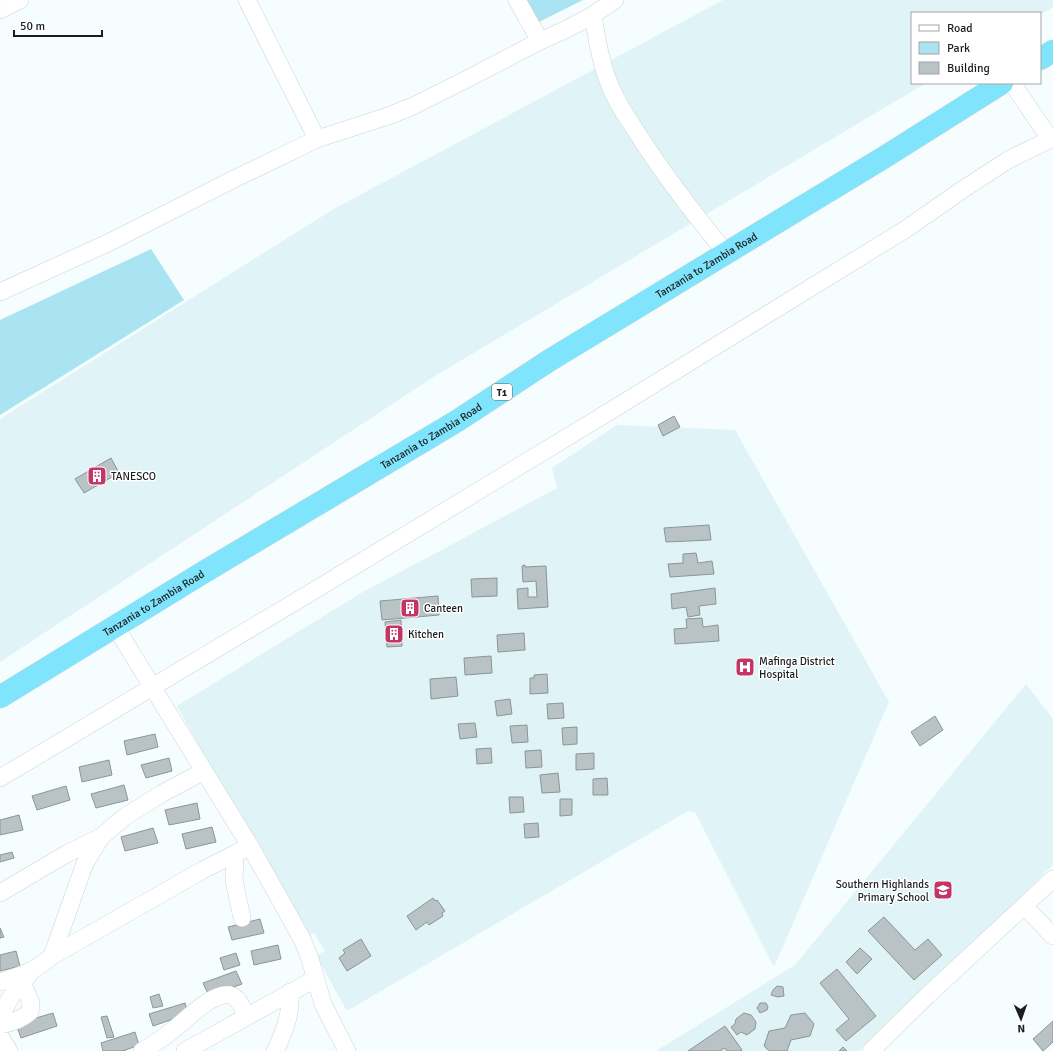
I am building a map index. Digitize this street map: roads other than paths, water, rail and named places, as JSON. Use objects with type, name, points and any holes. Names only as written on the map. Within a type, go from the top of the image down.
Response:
[{"type":"highway","points":[[1041,58],[1053,51]]},
{"type":"highway","name":"Tanzania to Zambia Road","points":[[0,697],[115,626],[457,421],[550,360],[883,158],[1000,84]]},
{"type":"street","points":[[0,10],[20,0]]},
{"type":"street","points":[[247,0],[317,140]]},
{"type":"street","points":[[517,0],[540,41]]},
{"type":"street","points":[[0,292],[110,242],[226,183],[317,140],[411,107],[593,15],[616,0]]},
{"type":"street","points":[[593,15],[597,44],[612,90],[647,149],[677,192],[726,253]]},
{"type":"street","points":[[0,778],[331,580],[906,229],[1008,160],[1052,138],[1013,84]]},
{"type":"street","points":[[115,626],[204,771],[242,850],[302,939],[309,956],[323,1004],[347,1051]]},
{"type":"street","points":[[0,893],[68,853],[101,837],[124,818],[161,794],[204,771]]},
{"type":"street","points":[[52,956],[85,863],[101,837]]},
{"type":"street","points":[[242,850],[234,880],[242,918]]},
{"type":"street","points":[[0,992],[17,978],[45,963],[52,956],[203,870],[242,850]]},
{"type":"street","points":[[871,1051],[928,995],[1053,879]]},
{"type":"street","points":[[1024,906],[1053,936]]},
{"type":"street","points":[[0,1022],[17,978]]},
{"type":"street","points":[[0,1025],[14,1022],[23,1018],[30,1012],[31,1003],[17,978]]},
{"type":"street","points":[[185,1051],[315,979]]},
{"type":"street","points":[[275,1051],[289,1015],[291,1003],[290,992]]},
{"type":"street","points":[[142,1051],[173,1030],[207,1002],[219,997],[229,995],[236,998],[246,1016]]},
{"type":"street","points":[[0,1036],[9,1051]]},
{"type":"place","name":"TANESCO","points":[[97,476]]},
{"type":"place","name":"Canteen","points":[[410,608]]},
{"type":"place","name":"Kitchen","points":[[394,634]]},
{"type":"place","name":"Mafinga District Hospital","points":[[745,667]]},
{"type":"place","name":"Southern Highlands Primary School","points":[[943,890]]}]
